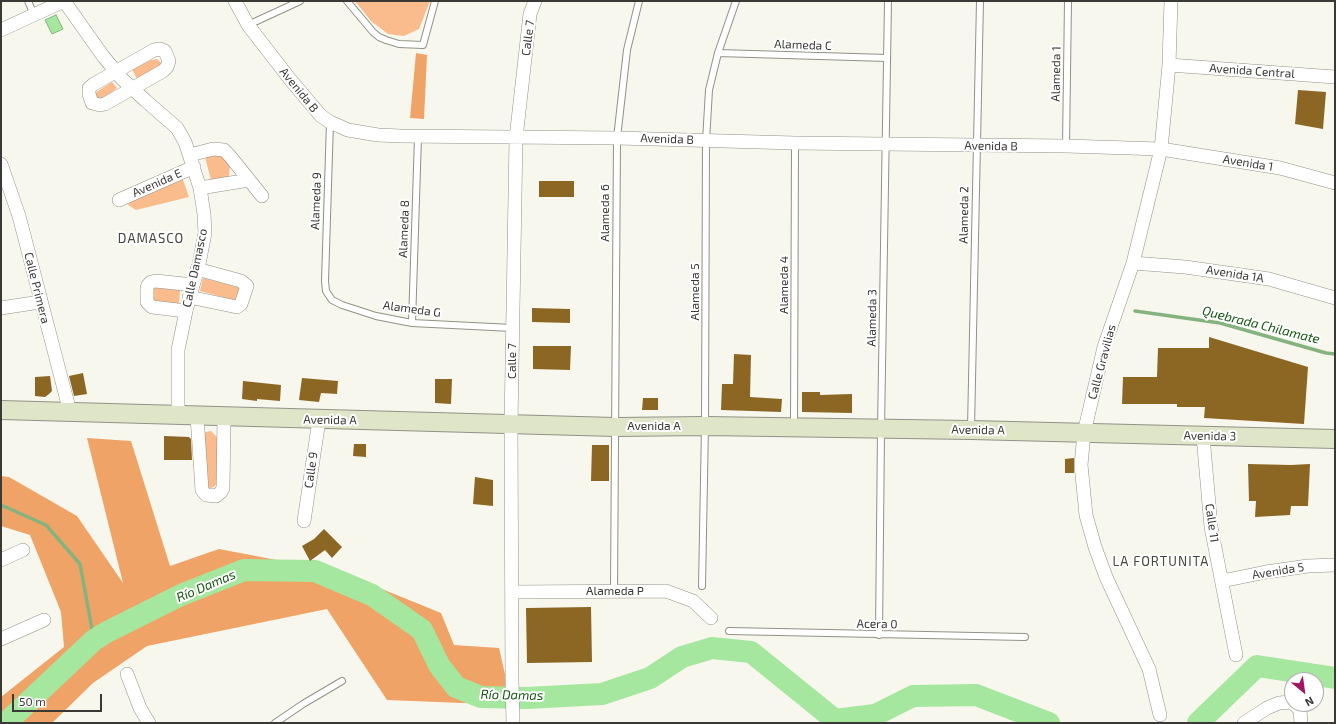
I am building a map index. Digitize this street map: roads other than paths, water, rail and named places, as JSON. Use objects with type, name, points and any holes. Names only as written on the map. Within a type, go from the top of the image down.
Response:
[{"type":"street","points":[[1,30],[64,1]]},
{"type":"street","name":"Calle Damasco","points":[[64,1],[88,37],[116,71],[132,88],[177,128],[185,142],[200,188],[205,232],[178,350],[178,415]]},
{"type":"street","name":"Avenida B","points":[[236,1],[248,25],[320,116],[348,130],[378,135],[418,137],[617,138],[886,145],[1066,146],[1161,149]]},
{"type":"street","name":"Calle 7","points":[[513,723],[511,424],[516,138],[530,14],[535,1]]},
{"type":"street","name":"Calle Gravilias","points":[[1160,715],[1150,669],[1106,577],[1094,547],[1086,515],[1082,465],[1084,433],[1104,347],[1133,263],[1161,149],[1169,65],[1171,1]]},
{"type":"street","points":[[160,49],[165,51],[169,61],[167,67],[163,71],[132,88],[105,104],[100,105],[92,103],[89,94],[89,88],[116,71],[154,50],[160,49]]},
{"type":"street","name":"Avenida Central","points":[[1169,65],[1335,77]]},
{"type":"street","name":"Avenida E","points":[[119,200],[213,149],[224,150],[249,180]]},
{"type":"street","name":"Avenida 1","points":[[1161,149],[1280,168],[1335,183]]},
{"type":"street","name":"Calle Primera","points":[[1,164],[19,216],[40,302],[70,412]]},
{"type":"street","points":[[200,188],[249,180],[262,196]]},
{"type":"street","name":"Avenida 1A","points":[[1133,263],[1185,266],[1269,279],[1335,298]]},
{"type":"street","points":[[186,311],[152,307],[146,302],[148,285],[151,282],[156,281],[237,307],[241,304],[247,286],[242,281],[197,269]]},
{"type":"street","points":[[1,308],[40,302]]},
{"type":"street","name":"Avenida A","points":[[1,410],[615,427],[705,426],[1084,433]]},
{"type":"street","points":[[197,416],[202,490],[206,495],[216,496],[223,488],[224,417]]},
{"type":"street","name":"Calle 9","points":[[304,521],[319,420]]},
{"type":"street","name":"Avenida 3","points":[[1084,433],[1335,439]]},
{"type":"street","name":"Calle 11","points":[[1203,436],[1211,527],[1236,655]]},
{"type":"street","points":[[1,560],[23,550]]},
{"type":"street","name":"Avenida 5","points":[[1222,581],[1266,572],[1308,566],[1335,565]]},
{"type":"street","name":"Alameda P","points":[[512,592],[666,591],[693,601],[711,618]]},
{"type":"street","points":[[1,639],[44,620]]},
{"type":"street","points":[[127,674],[140,708],[150,723]]},
{"type":"street","points":[[1244,723],[1267,708],[1284,703]]},
{"type":"street","points":[[1300,712],[1301,723]]},
{"type":"lane","points":[[28,1],[34,15]]},
{"type":"lane","points":[[248,25],[300,1]]},
{"type":"lane","points":[[347,1],[379,37],[399,44],[423,45],[435,1]]},
{"type":"lane","name":"Alameda 6","points":[[615,427],[617,138],[627,50],[639,1]]},
{"type":"lane","name":"Alameda 5","points":[[702,586],[705,426],[706,141],[709,90],[718,53],[736,1]]},
{"type":"lane","name":"Alameda 3","points":[[879,635],[888,1]]},
{"type":"lane","name":"Alameda 2","points":[[971,430],[980,1]]},
{"type":"lane","name":"Alameda 1","points":[[1066,146],[1068,1]]},
{"type":"lane","name":"Alameda C","points":[[718,53],[887,58]]},
{"type":"lane","name":"Alameda 9","points":[[325,281],[330,122]]},
{"type":"lane","name":"Alameda 8","points":[[412,323],[418,137]]},
{"type":"lane","name":"Alameda 4","points":[[794,428],[795,143]]},
{"type":"lane","name":"Alameda G","points":[[325,281],[326,291],[332,300],[342,305],[376,316],[412,323],[512,328]]},
{"type":"lane","points":[[614,591],[615,427]]},
{"type":"lane","name":"Acera 0","points":[[729,631],[1025,637]]},
{"type":"lane","points":[[275,723],[302,704],[342,681]]},
{"type":"waterway","name":"Quebrada Chilamate","points":[[1135,311],[1220,323],[1326,353],[1335,354]]},
{"type":"waterway","points":[[1,505],[46,525],[80,564],[94,640]]},
{"type":"waterway","name":"Río Damas","points":[[6,723],[94,640],[181,595],[244,570],[315,571],[372,595],[422,630],[439,665],[456,687],[481,697],[527,698],[602,694],[650,678],[682,657],[712,648],[751,652],[835,720],[875,715],[913,696],[976,695],[1049,723]]},
{"type":"waterway","name":"Río Damas","points":[[1198,723],[1257,666],[1335,678]]},
{"type":"district","name":"DAMASCO","points":[[151,239]]},
{"type":"district","name":"LA FORTUNITA","points":[[1161,562]]}]
